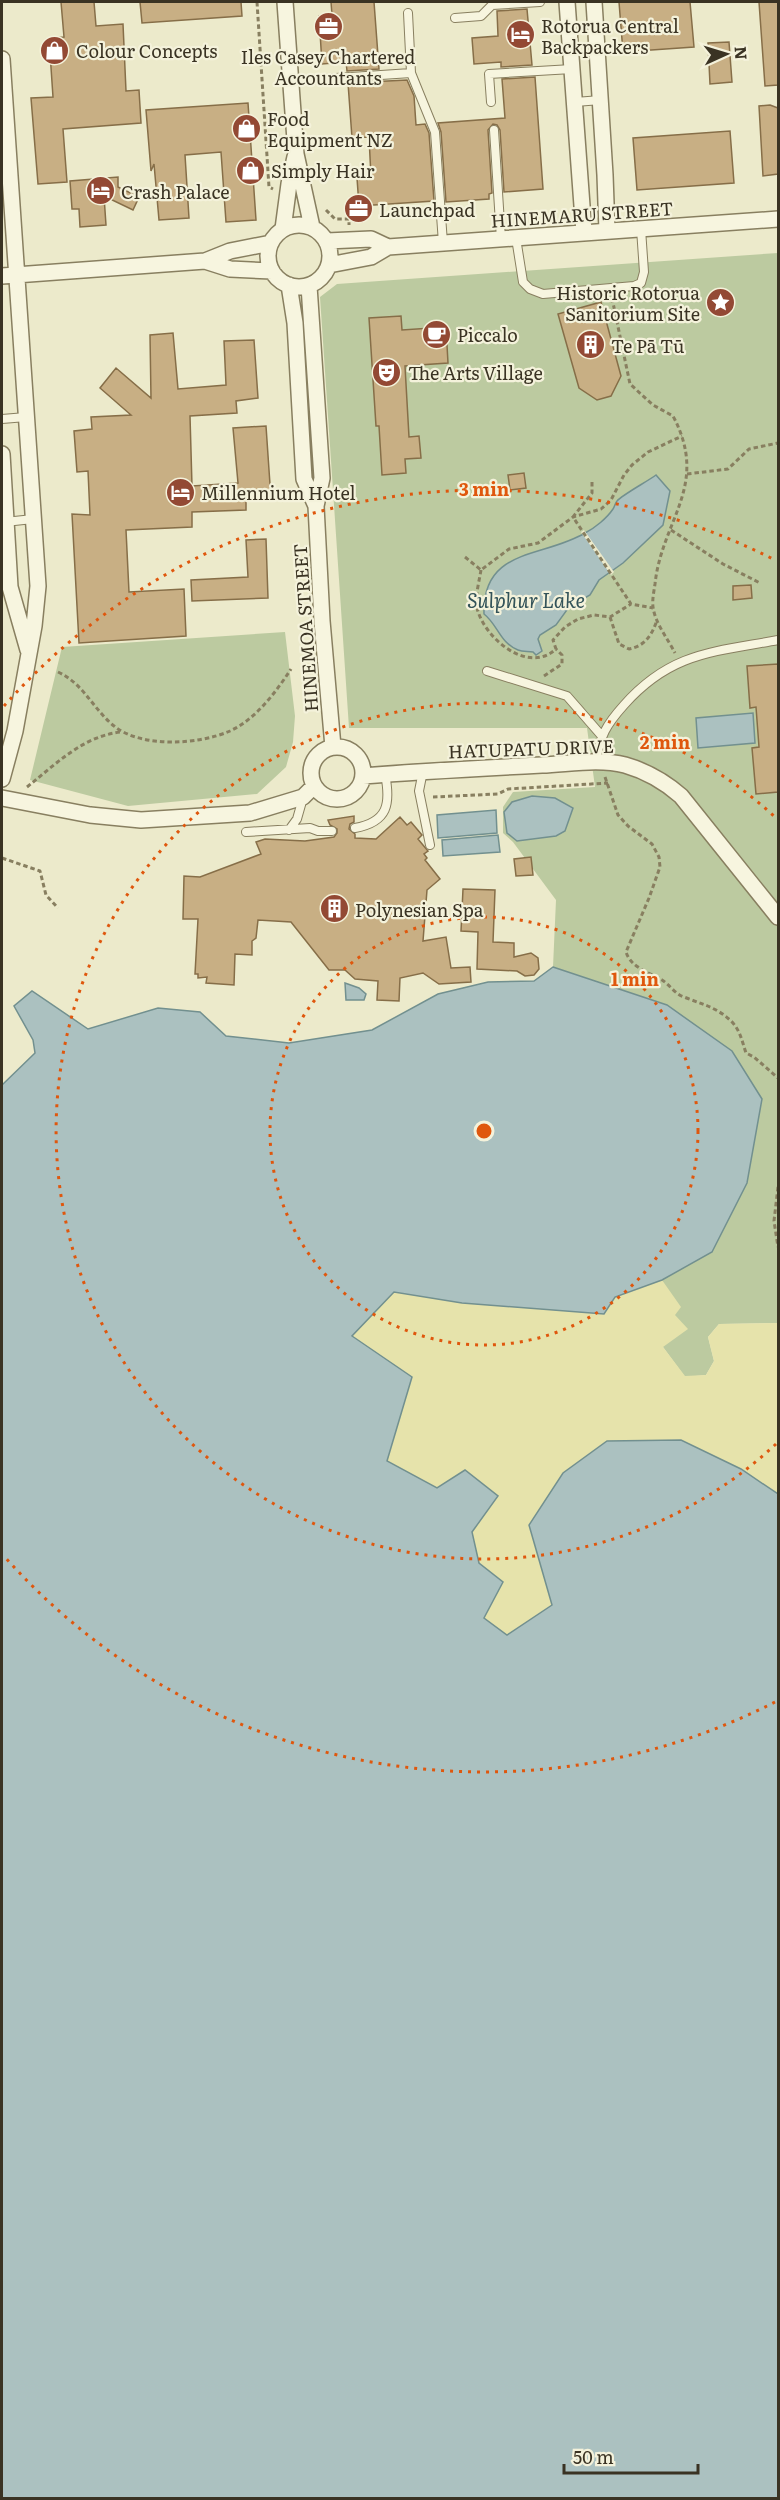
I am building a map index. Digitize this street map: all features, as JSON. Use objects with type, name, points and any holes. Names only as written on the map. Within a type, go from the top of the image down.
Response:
[{"type":"street","points":[[285,2],[296,154],[312,227]]},
{"type":"street","points":[[567,2],[584,233]]},
{"type":"street","points":[[594,2],[607,231]]},
{"type":"street","points":[[2,58],[8,275],[26,417],[37,604],[15,731],[2,779]]},
{"type":"street","points":[[284,229],[289,184],[296,154]]},
{"type":"street","name":"HINEMARU STREET","points":[[329,265],[371,257],[388,247],[778,219]]},
{"type":"street","points":[[297,225],[312,227],[327,241],[330,249],[329,265],[321,278],[309,286],[289,285],[282,282],[272,271],[268,257],[271,243],[284,229],[297,225]]},
{"type":"street","name":"HINEMARU STREET","points":[[327,241],[371,239],[388,247]]},
{"type":"street","points":[[8,275],[205,261],[230,251],[271,243]]},
{"type":"street","points":[[205,261],[230,269],[272,271]]},
{"type":"street","name":"HINEMOA STREET","points":[[289,285],[295,324],[304,479],[316,506]]},
{"type":"street","name":"HINEMOA STREET","points":[[309,286],[322,478],[316,506],[322,621],[333,747]]},
{"type":"street","points":[[2,454],[10,587],[28,650]]},
{"type":"street","points":[[2,798],[90,815],[141,820],[236,815],[265,810],[308,791],[339,800],[355,792],[363,776],[360,761],[355,754],[341,747],[333,747],[319,753],[314,759],[308,791]]},
{"type":"street","name":"HATUPATU DRIVE","points":[[363,776],[596,762],[634,768],[672,788],[681,796],[776,910]]},
{"type":"lane","points":[[455,18],[481,16],[492,5],[540,2]]},
{"type":"lane","points":[[408,13],[411,72],[435,132],[443,243]]},
{"type":"lane","points":[[491,102],[489,74],[572,69]]},
{"type":"lane","points":[[291,81],[411,72]]},
{"type":"lane","points":[[575,102],[601,100]]},
{"type":"lane","points":[[494,130],[509,238],[523,282],[530,289],[543,294],[640,283],[644,272],[641,229]]},
{"type":"lane","points":[[297,353],[313,352]]},
{"type":"lane","points":[[2,418],[26,417]]},
{"type":"lane","points":[[5,522],[33,519]]},
{"type":"lane","points":[[596,762],[601,735],[613,717],[635,692],[657,675],[680,662],[733,647],[778,640]]},
{"type":"lane","points":[[487,671],[567,696],[601,735]]},
{"type":"lane","points":[[423,771],[419,791],[430,845]]},
{"type":"lane","points":[[354,828],[371,823],[385,810],[389,799],[385,774]]},
{"type":"lane","points":[[308,791],[303,816],[304,823],[318,831],[332,831]]},
{"type":"lane","points":[[289,830],[297,819],[308,791]]},
{"type":"lane","points":[[246,832],[310,828]]},
{"type":"path","points":[[257,2],[269,187],[278,193]]},
{"type":"path","points":[[324,209],[335,219],[349,219],[350,227]]},
{"type":"path","points":[[610,288],[630,384],[653,405],[673,416],[682,436],[688,459],[684,490],[657,570],[652,608],[680,662]]},
{"type":"path","points":[[573,517],[601,509],[611,500],[632,465],[648,452],[682,436]]},
{"type":"path","points":[[687,474],[728,469],[749,449],[778,443]]},
{"type":"path","points":[[555,649],[540,659],[529,658],[513,652],[493,635],[477,606],[481,570],[509,549],[538,543],[573,517],[592,493],[592,482]]},
{"type":"path","points":[[573,517],[616,578],[631,604]]},
{"type":"path","points":[[671,530],[716,559],[760,583]]},
{"type":"path","points":[[465,556],[481,570]]},
{"type":"path","points":[[538,686],[545,675],[562,664],[562,656],[553,643],[554,638],[572,622],[589,615],[610,617],[631,604],[652,608]]},
{"type":"path","points":[[610,617],[619,644],[629,649],[647,640],[657,620]]},
{"type":"path","points":[[58,672],[81,687],[108,720],[122,732],[138,738],[172,742],[231,730],[272,696],[291,669]]},
{"type":"path","points":[[27,787],[69,753],[84,744],[103,735],[122,732]]},
{"type":"path","points":[[596,762],[608,783],[618,814],[628,826],[651,844],[659,857],[660,867],[626,952],[628,959],[642,970],[663,980],[681,996],[714,1007],[730,1020],[742,1036],[746,1053],[778,1078]]},
{"type":"path","points":[[431,797],[498,794],[508,789],[608,783]]},
{"type":"path","points":[[2,858],[40,871],[46,895],[58,908]]},
{"type":"path","points":[[778,1187],[774,1221],[778,1247]]},
{"type":"green space","points":[[778,253],[778,1323],[719,1324],[708,1337],[714,1361],[706,1375],[685,1377],[663,1347],[462,1303],[778,1494],[778,2498],[2,2498],[2,1085],[35,1053],[33,1040],[14,1006],[32,991],[88,1029],[158,1008],[200,1012],[226,1036],[289,1043],[372,1030],[438,994],[488,982],[534,981],[553,967],[556,900],[513,842],[503,833],[503,807],[513,792],[595,787],[587,728],[349,728],[320,297],[337,284]]},
{"type":"green space","points":[[285,632],[295,716],[293,742],[286,767],[257,794],[128,806],[30,780],[62,647]]},
{"type":"sand","points":[[662,1280],[681,1307],[675,1315],[688,1329],[663,1347],[685,1376],[706,1375],[714,1361],[708,1337],[719,1324],[778,1323],[778,1494],[741,1469],[529,1525],[552,1605],[507,1636],[484,1618],[479,1564],[472,1532],[437,1489],[386,1461],[412,1377],[352,1336],[394,1292],[462,1303],[604,1314],[615,1297]]},
{"type":"water","name":"Sulphur Lake","points":[[656,475],[670,491],[663,525],[623,563],[599,580],[590,595],[569,607],[556,625],[540,635],[538,639],[542,651],[536,655],[533,652],[518,650],[507,643],[484,614],[486,592],[493,577],[504,566],[518,558],[569,541],[589,531],[608,516],[620,498]]},
{"type":"water","points":[[753,713],[755,743],[698,748],[696,718]]},
{"type":"water","points":[[532,796],[555,798],[573,808],[565,831],[556,836],[517,841],[507,833],[504,812],[512,802]]},
{"type":"water","points":[[496,810],[497,833],[438,838],[437,815]]},
{"type":"water","points":[[498,835],[500,852],[443,856],[442,840]]},
{"type":"water","points":[[553,967],[667,1005],[732,1051],[762,1099],[747,1183],[712,1252],[662,1280],[615,1297],[604,1314],[462,1303],[394,1292],[352,1336],[412,1377],[387,1461],[437,1488],[465,1470],[498,1496],[472,1532],[479,1563],[503,1582],[484,1618],[507,1635],[552,1605],[529,1525],[563,1473],[607,1441],[681,1440],[741,1469],[778,1494],[778,2498],[2,2498],[2,1085],[35,1053],[33,1040],[14,1006],[32,991],[88,1029],[158,1008],[200,1012],[226,1036],[289,1043],[372,1030],[438,994],[488,982],[534,981]]},
{"type":"water","points":[[345,983],[359,988],[366,994],[364,1000],[346,1000]]},
{"type":"pier","points":[[584,530],[614,572],[611,575],[581,532]]},
{"type":"building","points":[[61,2],[94,2],[96,26],[123,24],[126,91],[139,90],[141,123],[63,129],[67,182],[38,184],[31,98],[53,97],[49,38],[64,37]]},
{"type":"building","points":[[140,2],[241,2],[242,16],[142,23]]},
{"type":"building","points":[[331,2],[374,2],[379,69],[347,71],[346,62],[322,64],[319,16],[332,15]]},
{"type":"building","points":[[619,2],[690,2],[694,47],[623,52]]},
{"type":"building","points":[[759,2],[778,2],[778,85],[765,86]]},
{"type":"building","points":[[527,9],[532,65],[501,67],[501,62],[474,64],[472,38],[498,36],[497,11]]},
{"type":"building","points":[[729,42],[732,82],[710,84],[708,43]]},
{"type":"building","points":[[535,77],[543,189],[504,192],[500,130],[497,125],[493,124],[488,130],[492,193],[489,194],[489,199],[446,202],[441,132],[438,123],[505,118],[502,79]]},
{"type":"building","points":[[407,80],[414,96],[416,125],[425,124],[429,133],[434,201],[359,206],[357,178],[371,177],[369,137],[352,138],[348,83]]},
{"type":"building","points":[[248,103],[256,220],[226,222],[221,152],[185,155],[189,218],[159,220],[154,164],[151,171],[146,110]]},
{"type":"building","points":[[770,105],[778,108],[778,174],[763,176],[759,106]]},
{"type":"building","points":[[730,131],[734,183],[637,190],[633,138]]},
{"type":"building","points":[[118,177],[118,187],[139,197],[133,210],[104,196],[106,225],[80,227],[79,209],[72,209],[70,181]]},
{"type":"building","name":"Te Pā Tū","points":[[601,302],[621,376],[611,396],[597,400],[579,388],[558,314]]},
{"type":"building","points":[[401,316],[402,330],[446,327],[448,363],[405,366],[409,437],[419,436],[421,458],[405,459],[406,473],[382,475],[379,426],[376,426],[369,318]]},
{"type":"building","name":"Millennium Hotel","points":[[173,333],[178,389],[226,385],[224,341],[254,340],[258,398],[236,401],[237,413],[190,416],[192,486],[238,483],[233,428],[266,426],[271,499],[246,499],[246,510],[192,512],[192,527],[126,530],[129,592],[184,589],[186,636],[79,643],[72,514],[90,515],[88,471],[77,472],[74,431],[92,429],[91,417],[131,415],[100,388],[116,368],[151,398],[150,335]]},
{"type":"building","points":[[524,473],[526,488],[510,490],[508,475]]},
{"type":"building","points":[[266,539],[268,598],[192,601],[191,580],[248,577],[246,540]]},
{"type":"building","points":[[751,585],[752,598],[733,600],[733,586]]},
{"type":"building","points":[[778,664],[778,792],[756,794],[752,748],[759,747],[756,707],[750,708],[747,666]]},
{"type":"building","name":"Polynesian Spa","points":[[354,816],[354,822],[350,824],[349,829],[355,834],[355,838],[376,839],[400,817],[407,825],[411,822],[422,835],[418,839],[428,851],[424,854],[427,858],[425,860],[440,879],[427,890],[423,941],[446,937],[451,968],[470,967],[471,982],[439,984],[423,973],[400,978],[399,1001],[377,1000],[378,981],[355,979],[345,970],[329,970],[291,922],[258,920],[256,938],[252,941],[252,955],[235,954],[234,985],[206,983],[207,977],[198,978],[198,974],[195,974],[198,919],[183,919],[184,876],[200,877],[261,854],[256,842],[265,839],[305,841],[334,837],[337,829],[330,825],[328,820]]},
{"type":"building","points":[[531,857],[533,875],[516,876],[514,859]]},
{"type":"building","points":[[463,889],[495,890],[493,942],[514,943],[514,957],[531,953],[538,958],[539,969],[534,975],[525,976],[517,971],[477,969],[478,932],[461,931]]},
{"type":"place","name":"Iles Casey Chartered Accountants","points":[[328,27]]},
{"type":"place","name":"Rotorua Central Backpackers","points":[[520,35]]},
{"type":"place","name":"Colour Concepts","points":[[55,50]]},
{"type":"place","name":"Food Equipment NZ","points":[[246,128]]},
{"type":"place","name":"Simply Hair","points":[[250,170]]},
{"type":"place","name":"Crash Palace","points":[[100,191]]},
{"type":"place","name":"Launchpad","points":[[358,209]]},
{"type":"place","name":"Historic Rotorua Sanitorium Site","points":[[721,302]]},
{"type":"place","name":"Piccalo","points":[[436,334]]},
{"type":"place","name":"Te Pā Tū","points":[[590,345]]},
{"type":"place","name":"The Arts Village","points":[[387,372]]},
{"type":"place","name":"Millennium Hotel","points":[[180,492]]},
{"type":"place","name":"Polynesian Spa","points":[[334,909]]}]
